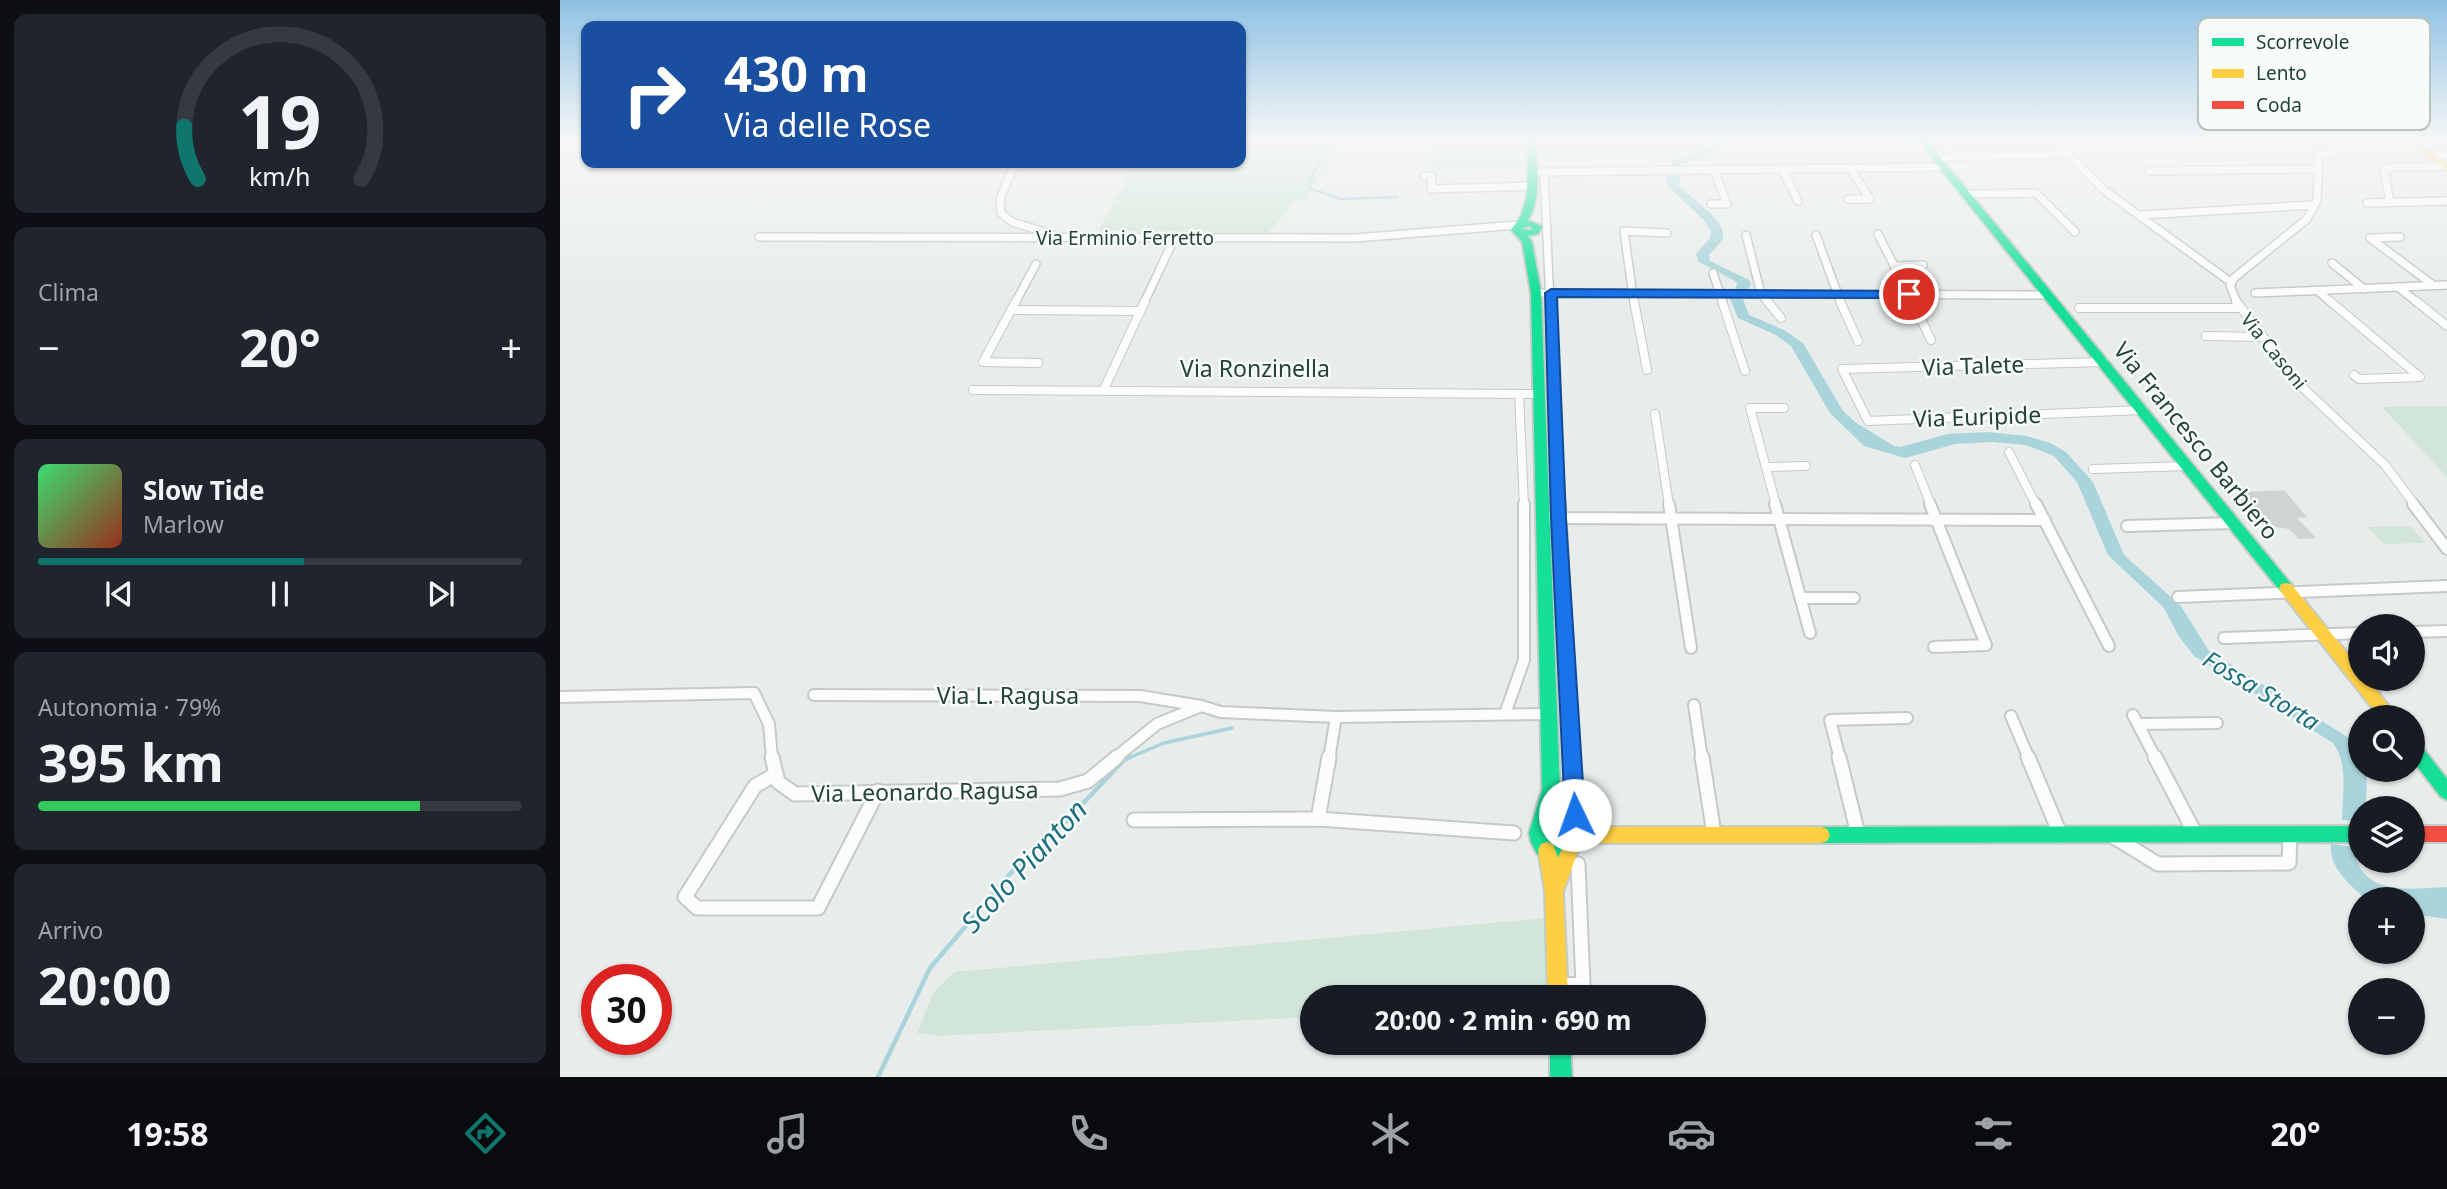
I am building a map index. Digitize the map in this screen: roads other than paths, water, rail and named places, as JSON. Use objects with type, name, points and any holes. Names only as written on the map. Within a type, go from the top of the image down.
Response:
[{"type":"street","points":[[1003,191],[1000,199],[1001,213],[1012,222],[1042,232],[1080,236]]},
{"type":"street","points":[[1533,191],[1525,228],[1544,293],[1538,394],[1551,790],[1538,837],[1547,850],[1554,891],[1558,985]]},
{"type":"street","points":[[1537,191],[1559,518],[1572,821]]},
{"type":"street","points":[[1711,204],[1727,204],[1722,191]]},
{"type":"street","points":[[1793,191],[1798,201]]},
{"type":"street","points":[[1848,199],[1870,199],[1865,191]]},
{"type":"street","name":"Via Francesco Barbiero","points":[[1963,191],[2143,410],[2379,705]]},
{"type":"street","points":[[2106,191],[2232,283]]},
{"type":"street","points":[[2140,215],[2314,205],[2315,191]]},
{"type":"street","points":[[2388,191],[2390,202]]},
{"type":"street","points":[[1965,194],[2036,193],[2075,232]]},
{"type":"street","points":[[2367,203],[2447,201]]},
{"type":"street","name":"Via Casoni","points":[[2314,205],[2306,219],[2232,283],[2232,294],[2239,308],[2300,385],[2385,466],[2447,549]]},
{"type":"street","name":"Via Erminio Ferretto","points":[[759,237],[1369,237],[1525,228]]},
{"type":"street","points":[[1647,370],[1632,293],[1624,232],[1667,233]]},
{"type":"street","points":[[1878,234],[1931,340]]},
{"type":"street","points":[[1746,235],[1761,294],[1781,318]]},
{"type":"street","points":[[1816,235],[1837,294],[1858,341]]},
{"type":"street","points":[[2400,237],[2370,239],[2433,286]]},
{"type":"street","points":[[1105,387],[1174,239]]},
{"type":"street","points":[[2332,262],[2364,289]]},
{"type":"street","points":[[1036,264],[983,362],[1038,363]]},
{"type":"street","points":[[1894,266],[1923,265]]},
{"type":"street","points":[[1713,273],[1745,371]]},
{"type":"street","points":[[2255,293],[2447,285]]},
{"type":"street","points":[[2398,287],[2447,326]]},
{"type":"street","points":[[2318,290],[2420,377],[2359,379],[2354,375]]},
{"type":"street","points":[[1544,293],[2046,295]]},
{"type":"street","points":[[2078,308],[2239,308]]},
{"type":"street","points":[[1010,310],[1141,311]]},
{"type":"street","points":[[2206,337],[2262,337]]},
{"type":"street","name":"Via Talete","points":[[1842,369],[2104,362]]},
{"type":"street","name":"Via Euripide","points":[[1842,369],[1868,421],[2143,410]]},
{"type":"street","name":"Via Ronzinella","points":[[973,390],[1538,394]]},
{"type":"street","points":[[1505,714],[1524,660],[1524,510],[1519,394]]},
{"type":"street","points":[[1784,408],[1751,408],[1810,633]]},
{"type":"street","points":[[1655,414],[1691,648]]},
{"type":"street","points":[[2009,452],[2109,646]]},
{"type":"street","points":[[1915,465],[1986,645],[1934,647]]},
{"type":"street","points":[[1767,467],[1806,466]]},
{"type":"street","points":[[2093,469],[2188,466]]},
{"type":"street","points":[[1541,518],[1671,521],[2045,520]]},
{"type":"street","points":[[2127,526],[2233,523]]},
{"type":"street","points":[[2178,597],[2447,586]]},
{"type":"street","points":[[1801,598],[1854,598]]},
{"type":"street","points":[[2425,632],[2447,631]]},
{"type":"street","points":[[2224,638],[2348,633]]},
{"type":"street","points":[[560,697],[754,693],[769,724],[774,775],[755,786],[685,897],[697,908],[818,908],[878,791]]},
{"type":"street","name":"Via L. Ragusa","points":[[814,695],[1140,696],[1201,706]]},
{"type":"street","points":[[1694,705],[1714,834]]},
{"type":"street","points":[[1201,706],[1221,712],[1336,717],[1548,714]]},
{"type":"street","name":"Via Leonardo Ragusa","points":[[774,775],[787,791],[795,794],[1060,789],[1088,781],[1157,724],[1201,706]]},
{"type":"street","points":[[2011,716],[2061,836]]},
{"type":"street","points":[[1318,818],[1336,717]]},
{"type":"street","points":[[1858,834],[1830,720],[1907,718]]},
{"type":"street","points":[[2196,836],[2136,719],[2217,723]]},
{"type":"street","points":[[2425,764],[2447,792]]},
{"type":"street","points":[[1551,790],[1572,821],[1577,835],[1554,891]]},
{"type":"street","points":[[1134,820],[1318,818],[1514,833]]},
{"type":"street","points":[[1543,822],[1555,818],[1572,821],[1595,835]]},
{"type":"street","points":[[1547,850],[1559,853],[1595,835],[2348,834]]},
{"type":"street","points":[[2425,834],[2447,834]]},
{"type":"street","points":[[2112,835],[2158,864],[2289,863],[2290,835]]},
{"type":"street","points":[[1578,864],[1583,985]]},
{"type":"street","points":[[1560,1055],[1561,1077]]},
{"type":"water","points":[[1673,191],[1685,191],[1719,223],[1723,237],[1709,255],[1710,261],[1749,280],[1751,283],[1748,292],[1735,291],[1737,282],[1699,262],[1696,254],[1710,238],[1711,231],[1703,219]]},
{"type":"water","name":"Fossa Storta","points":[[1730,299],[1743,299],[1749,315],[1784,330],[1803,343],[1843,411],[1855,422],[1894,446],[1900,447],[1948,434],[1987,432],[2027,436],[2050,443],[2066,452],[2093,482],[2124,555],[2181,606],[2209,651],[2348,737],[2348,782],[2367,782],[2366,796],[2348,796],[2348,820],[2342,820],[2343,770],[2333,743],[2194,656],[2178,635],[2164,608],[2108,555],[2077,482],[2054,456],[2026,445],[1992,442],[1955,444],[1905,458],[1864,446],[1830,413],[1791,346],[1776,335],[1738,318]]},
{"type":"water","points":[[2331,844],[2348,846],[2348,873],[2364,873],[2376,882],[2395,887],[2353,887],[2337,868]]},
{"type":"water","points":[[2447,887],[2447,919],[2425,916],[2425,888]]},
{"type":"waterway","name":"Scolo Pianton","points":[[1318,191],[1340,199],[1397,197]]},
{"type":"waterway","name":"Scolo Pianton","points":[[1126,759],[1164,743],[1232,728]]},
{"type":"waterway","name":"Scolo Pianton","points":[[1126,759],[1130,757]]},
{"type":"waterway","name":"Scolo Pianton","points":[[878,1077],[930,968],[1017,866],[1057,831],[1126,759]]}]
